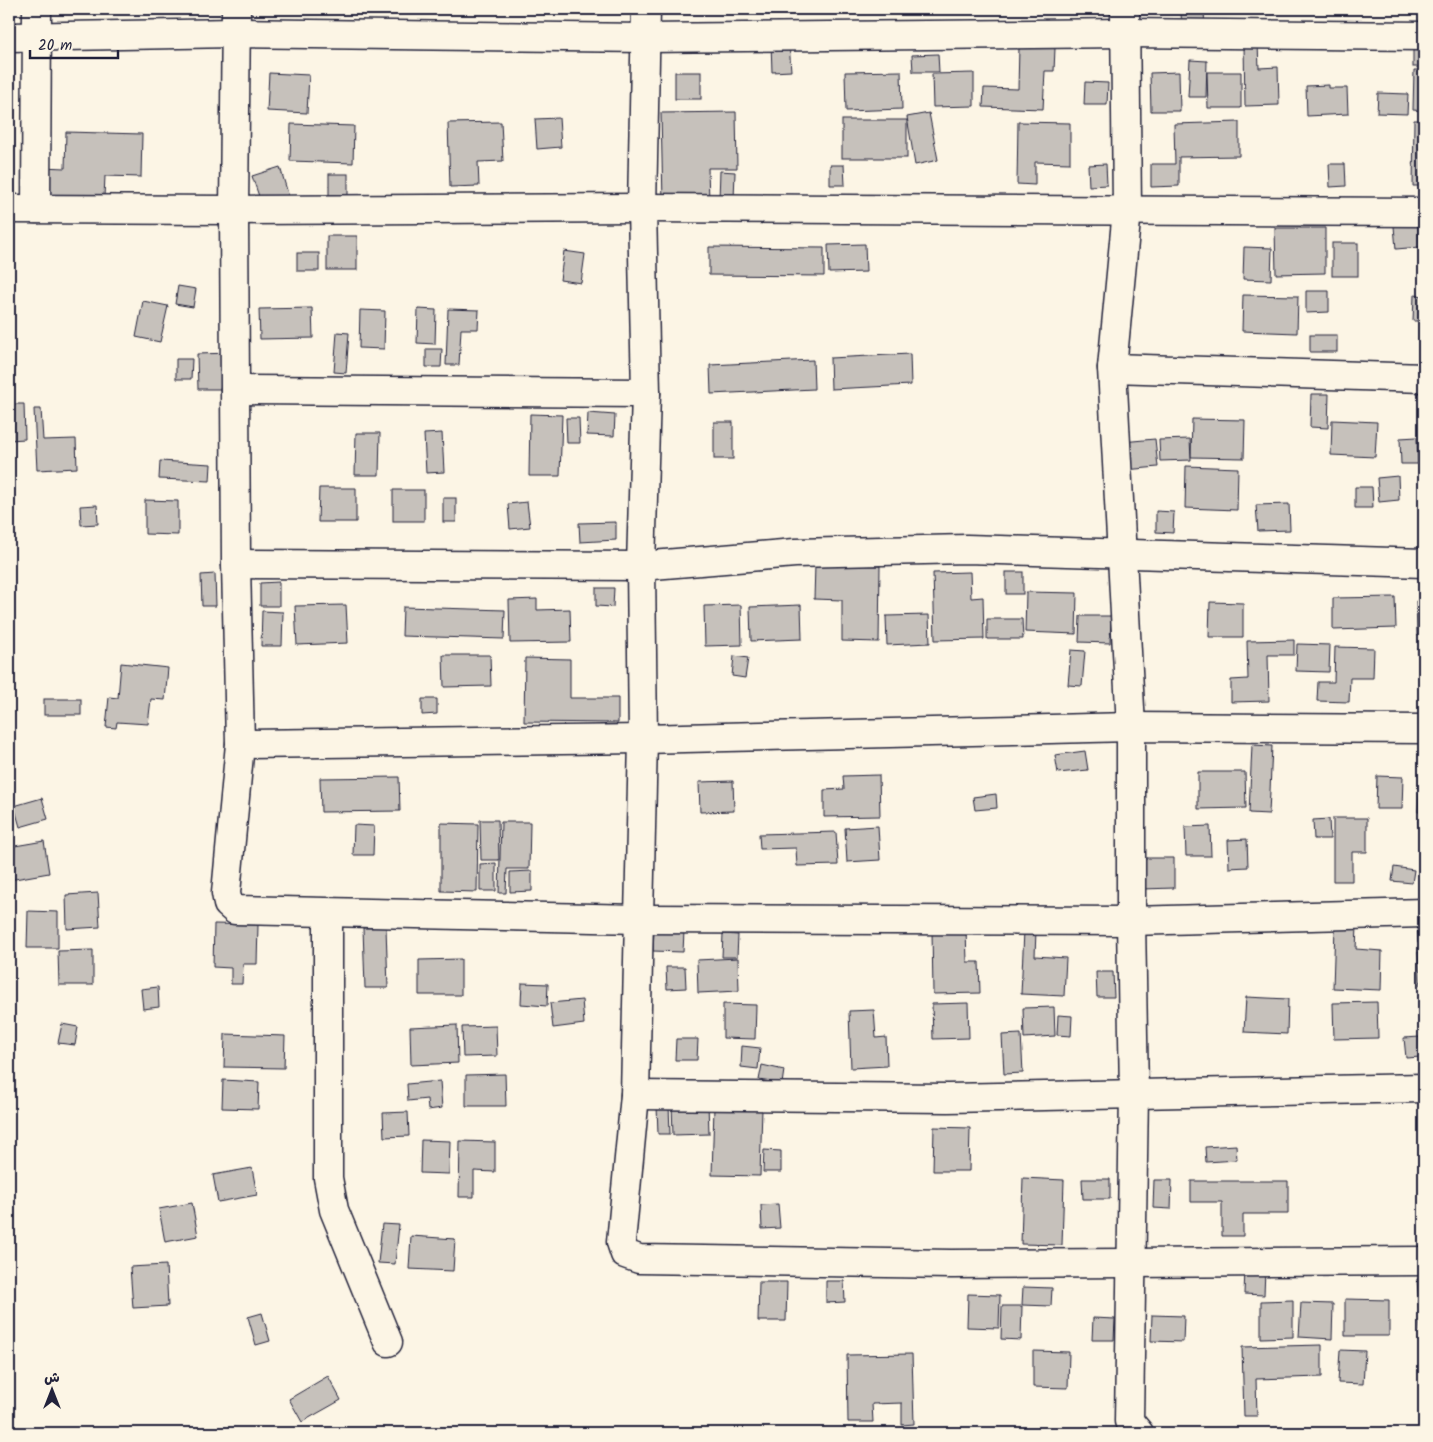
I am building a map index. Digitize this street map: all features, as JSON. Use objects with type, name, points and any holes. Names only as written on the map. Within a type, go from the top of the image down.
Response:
[{"type":"street","points":[[36,209],[37,9]]},
{"type":"street","points":[[646,9],[642,208],[646,393],[642,566],[643,738],[635,1095],[621,1242],[625,1254],[639,1259],[951,1264],[1132,1261],[1424,1261]]},
{"type":"street","points":[[236,21],[234,210],[236,564],[240,744],[226,893],[228,904],[235,910],[639,919],[1131,921],[1424,914]]},
{"type":"street","points":[[9,36],[38,36],[236,21],[645,38],[1125,21],[1424,36]]},
{"type":"street","points":[[1125,21],[1127,210],[1112,368],[1120,554],[1131,727],[1131,921],[1134,1093],[1129,1421],[1139,1433]]},
{"type":"street","points":[[9,209],[642,208],[1424,212]]},
{"type":"street","points":[[1112,368],[1424,378]]},
{"type":"street","points":[[235,390],[646,393]]},
{"type":"street","points":[[236,564],[642,566],[824,552],[967,549],[1424,563]]},
{"type":"street","points":[[240,744],[643,738],[1131,727],[1424,729]]},
{"type":"street","points":[[328,913],[328,1178],[334,1210],[388,1342]]},
{"type":"street","points":[[635,1095],[948,1098],[1424,1088]]},
{"type":"building","points":[[266,9],[295,9],[295,11],[266,11]]},
{"type":"building","points":[[1204,12],[1205,28],[1182,29],[1181,13]]},
{"type":"building","points":[[771,43],[789,43],[791,71],[772,72]]},
{"type":"building","points":[[1413,43],[1424,43],[1424,67],[1413,67]]},
{"type":"building","points":[[1244,45],[1258,45],[1259,68],[1278,67],[1279,105],[1245,106]]},
{"type":"building","points":[[1019,47],[1055,48],[1054,71],[1045,71],[1043,109],[983,107],[984,88],[1018,89]]},
{"type":"building","points":[[938,54],[939,72],[913,72],[912,55]]},
{"type":"building","points":[[1190,60],[1207,61],[1206,97],[1188,97]]},
{"type":"building","points":[[1414,70],[1424,70],[1424,111],[1413,110]]},
{"type":"building","points":[[901,71],[902,109],[846,111],[845,72]]},
{"type":"building","points":[[675,72],[701,72],[701,99],[675,99]]},
{"type":"building","points":[[1179,72],[1180,111],[1151,111],[1150,73]]},
{"type":"building","points":[[1207,72],[1241,72],[1241,108],[1208,108]]},
{"type":"building","points":[[269,73],[309,75],[307,113],[267,111]]},
{"type":"building","points":[[974,73],[974,106],[933,107],[932,74]]},
{"type":"building","points":[[1085,82],[1108,83],[1107,105],[1084,105]]},
{"type":"building","points":[[1329,85],[1329,88],[1347,88],[1348,114],[1307,116],[1306,86]]},
{"type":"building","points":[[1378,93],[1408,94],[1407,114],[1377,113]]},
{"type":"building","points":[[736,112],[737,168],[708,168],[709,201],[663,202],[661,113]]},
{"type":"building","points":[[929,113],[938,160],[915,165],[907,117]]},
{"type":"building","points":[[559,118],[561,147],[537,149],[535,119]]},
{"type":"building","points":[[842,120],[907,120],[907,158],[842,158]]},
{"type":"building","points":[[1414,120],[1424,120],[1424,186],[1413,186]]},
{"type":"building","points":[[501,122],[503,161],[478,162],[479,186],[450,187],[448,123]]},
{"type":"building","points":[[1018,122],[1070,123],[1070,163],[1035,162],[1035,185],[1017,184]]},
{"type":"building","points":[[1239,122],[1239,156],[1179,157],[1179,186],[1151,187],[1151,164],[1175,164],[1174,124]]},
{"type":"building","points":[[291,124],[354,126],[353,163],[290,161]]},
{"type":"building","points":[[66,132],[142,134],[141,177],[105,176],[104,197],[41,206],[42,167],[65,168]]},
{"type":"building","points":[[1106,164],[1107,185],[1089,186],[1088,165]]},
{"type":"building","points":[[1329,164],[1345,164],[1346,186],[1330,187]]},
{"type":"building","points":[[830,165],[844,165],[845,185],[830,185]]},
{"type":"building","points":[[280,167],[289,197],[262,205],[252,176]]},
{"type":"building","points":[[720,171],[735,172],[734,199],[719,199]]},
{"type":"building","points":[[329,174],[348,174],[348,202],[329,202]]},
{"type":"building","points":[[1417,213],[1420,247],[1396,249],[1393,215]]},
{"type":"building","points":[[1275,228],[1325,228],[1325,273],[1276,274]]},
{"type":"building","points":[[327,236],[357,236],[357,270],[327,270]]},
{"type":"building","points":[[1332,243],[1358,243],[1358,276],[1332,276]]},
{"type":"building","points":[[865,244],[866,272],[829,273],[828,245]]},
{"type":"building","points":[[709,247],[824,248],[824,276],[709,275]]},
{"type":"building","points":[[1244,247],[1272,248],[1271,280],[1243,279]]},
{"type":"building","points":[[564,251],[585,254],[581,283],[560,280]]},
{"type":"building","points":[[297,253],[319,253],[319,271],[297,271]]},
{"type":"building","points":[[178,286],[196,289],[193,307],[175,304]]},
{"type":"building","points":[[1306,291],[1329,291],[1329,312],[1306,313]]},
{"type":"building","points":[[1243,295],[1298,296],[1297,333],[1242,331]]},
{"type":"building","points":[[1414,295],[1424,296],[1424,321],[1413,321]]},
{"type":"building","points":[[143,301],[168,306],[160,342],[136,337]]},
{"type":"building","points":[[312,308],[313,338],[260,339],[259,309]]},
{"type":"building","points":[[418,309],[436,310],[435,344],[417,343]]},
{"type":"building","points":[[448,309],[479,310],[478,329],[461,329],[459,365],[446,365]]},
{"type":"building","points":[[360,310],[385,311],[384,349],[359,348]]},
{"type":"building","points":[[337,332],[349,333],[346,373],[334,372]]},
{"type":"building","points":[[1310,335],[1337,335],[1337,352],[1310,352]]},
{"type":"building","points":[[426,349],[442,349],[441,367],[426,367]]},
{"type":"building","points":[[232,353],[233,389],[198,389],[197,354]]},
{"type":"building","points":[[910,354],[911,385],[831,389],[830,358]]},
{"type":"building","points":[[176,359],[192,359],[191,379],[176,379]]},
{"type":"building","points":[[813,360],[814,389],[711,394],[710,365]]},
{"type":"building","points":[[1311,394],[1329,394],[1328,428],[1310,427]]},
{"type":"building","points":[[9,404],[24,404],[25,439],[9,440]]},
{"type":"building","points":[[34,409],[41,409],[43,440],[76,439],[77,468],[37,470]]},
{"type":"building","points":[[588,413],[615,415],[614,436],[587,435]]},
{"type":"building","points":[[530,414],[562,415],[560,476],[529,476]]},
{"type":"building","points":[[566,418],[579,418],[580,443],[567,443]]},
{"type":"building","points":[[1192,419],[1245,420],[1244,458],[1191,457]]},
{"type":"building","points":[[1332,420],[1377,422],[1375,457],[1331,455]]},
{"type":"building","points":[[714,422],[733,422],[733,459],[714,459]]},
{"type":"building","points":[[356,433],[380,433],[379,475],[355,475]]},
{"type":"building","points":[[442,433],[444,472],[426,473],[424,434]]},
{"type":"building","points":[[1417,437],[1418,464],[1401,464],[1400,438]]},
{"type":"building","points":[[1155,439],[1158,467],[1125,470],[1122,442]]},
{"type":"building","points":[[1190,439],[1191,460],[1160,461],[1159,440]]},
{"type":"building","points":[[160,461],[211,464],[210,481],[159,479]]},
{"type":"building","points":[[1186,466],[1238,468],[1237,510],[1185,508]]},
{"type":"building","points":[[1398,476],[1399,500],[1379,502],[1377,478]]},
{"type":"building","points":[[1355,487],[1372,487],[1373,508],[1355,508]]},
{"type":"building","points":[[319,488],[356,488],[356,522],[318,522]]},
{"type":"building","points":[[393,490],[424,490],[424,521],[393,521]]},
{"type":"building","points":[[443,498],[456,498],[456,522],[443,522]]},
{"type":"building","points":[[145,500],[178,501],[178,535],[145,534]]},
{"type":"building","points":[[527,502],[530,527],[510,529],[508,504]]},
{"type":"building","points":[[1289,504],[1290,530],[1258,531],[1256,505]]},
{"type":"building","points":[[97,505],[98,524],[81,525],[80,506]]},
{"type":"building","points":[[1156,511],[1174,512],[1173,533],[1156,532]]},
{"type":"building","points":[[616,522],[616,540],[580,542],[579,523]]},
{"type":"building","points":[[815,565],[880,566],[879,642],[842,641],[842,600],[814,599]]},
{"type":"building","points":[[970,572],[971,598],[983,597],[984,639],[935,640],[933,573]]},
{"type":"building","points":[[1006,572],[1023,572],[1023,594],[1006,594]]},
{"type":"building","points":[[215,574],[216,606],[202,606],[201,575]]},
{"type":"building","points":[[279,582],[279,606],[260,606],[260,583]]},
{"type":"building","points":[[596,588],[614,588],[613,607],[596,606]]},
{"type":"building","points":[[1026,592],[1077,593],[1076,634],[1025,632]]},
{"type":"building","points":[[1395,597],[1396,628],[1333,630],[1333,598]]},
{"type":"building","points":[[537,599],[537,610],[570,609],[571,642],[510,643],[509,600]]},
{"type":"building","points":[[1416,601],[1424,601],[1424,635],[1417,635]]},
{"type":"building","points":[[1210,602],[1243,603],[1243,637],[1209,637]]},
{"type":"building","points":[[346,605],[348,643],[297,645],[295,606]]},
{"type":"building","points":[[741,605],[742,645],[705,646],[704,606]]},
{"type":"building","points":[[801,605],[802,639],[751,641],[750,607]]},
{"type":"building","points":[[403,607],[505,610],[504,639],[402,636]]},
{"type":"building","points":[[262,611],[283,612],[282,646],[261,646]]},
{"type":"building","points":[[929,615],[930,643],[887,645],[886,616]]},
{"type":"building","points":[[1080,616],[1111,616],[1110,643],[1079,642]]},
{"type":"building","points":[[987,619],[1022,619],[1023,639],[987,639]]},
{"type":"building","points":[[1294,640],[1294,655],[1268,655],[1269,701],[1231,702],[1231,680],[1248,679],[1247,641]]},
{"type":"building","points":[[1297,644],[1330,645],[1329,672],[1296,671]]},
{"type":"building","points":[[1335,647],[1374,648],[1373,678],[1350,678],[1349,702],[1317,701],[1318,682],[1334,682]]},
{"type":"building","points":[[1424,648],[1424,681],[1419,681],[1418,649]]},
{"type":"building","points":[[1071,650],[1085,651],[1082,686],[1068,685]]},
{"type":"building","points":[[443,655],[490,655],[491,686],[444,687]]},
{"type":"building","points":[[734,656],[748,658],[745,678],[732,676]]},
{"type":"building","points":[[525,658],[570,659],[570,698],[618,698],[618,723],[524,722]]},
{"type":"building","points":[[121,663],[168,668],[165,700],[151,699],[148,724],[117,722],[116,728],[106,727],[109,697],[118,698]]},
{"type":"building","points":[[44,699],[81,699],[81,715],[44,715]]},
{"type":"building","points":[[422,699],[437,699],[437,714],[422,715]]},
{"type":"building","points":[[1252,745],[1272,746],[1269,814],[1249,813]]},
{"type":"building","points":[[1085,751],[1088,770],[1058,773],[1055,755]]},
{"type":"building","points":[[1198,772],[1245,772],[1246,808],[1198,809]]},
{"type":"building","points":[[1420,774],[1424,774],[1424,812],[1418,812]]},
{"type":"building","points":[[879,775],[880,816],[824,817],[824,790],[844,789],[843,776]]},
{"type":"building","points":[[1377,776],[1403,777],[1402,809],[1376,809]]},
{"type":"building","points":[[399,777],[400,811],[321,812],[320,778]]},
{"type":"building","points":[[733,781],[734,811],[700,812],[699,782]]},
{"type":"building","points":[[996,794],[997,808],[975,810],[973,797]]},
{"type":"building","points":[[42,798],[48,819],[20,827],[14,806]]},
{"type":"building","points":[[1333,818],[1367,818],[1367,852],[1352,852],[1352,881],[1333,881]]},
{"type":"building","points":[[1329,819],[1330,839],[1314,839],[1313,820]]},
{"type":"building","points":[[1424,819],[1424,884],[1421,884],[1418,820]]},
{"type":"building","points":[[480,820],[498,820],[499,860],[481,860]]},
{"type":"building","points":[[501,822],[530,822],[529,869],[507,869],[506,893],[499,893]]},
{"type":"building","points":[[441,823],[478,824],[477,892],[441,891]]},
{"type":"building","points":[[354,825],[374,826],[373,855],[353,855]]},
{"type":"building","points":[[878,826],[880,860],[847,862],[845,828]]},
{"type":"building","points":[[1210,826],[1211,856],[1186,856],[1185,827]]},
{"type":"building","points":[[836,832],[838,865],[797,866],[796,848],[760,849],[759,834]]},
{"type":"building","points":[[1247,839],[1248,867],[1229,868],[1228,840]]},
{"type":"building","points":[[44,841],[49,873],[9,880],[9,847]]},
{"type":"building","points":[[1142,858],[1174,858],[1174,888],[1143,889]]},
{"type":"building","points":[[496,863],[496,891],[480,891],[480,864]]},
{"type":"building","points":[[1394,867],[1414,870],[1412,883],[1392,881]]},
{"type":"building","points":[[532,871],[532,891],[510,892],[510,872]]},
{"type":"building","points":[[98,893],[100,927],[67,929],[66,895]]},
{"type":"building","points":[[28,911],[58,912],[58,948],[27,948]]},
{"type":"building","points":[[1424,918],[1424,943],[1418,943],[1417,919]]},
{"type":"building","points":[[214,924],[258,925],[257,964],[243,964],[242,984],[231,984],[231,968],[213,967]]},
{"type":"building","points":[[1335,926],[1357,927],[1356,949],[1382,951],[1381,990],[1333,988]]},
{"type":"building","points":[[386,927],[388,988],[365,988],[363,928]]},
{"type":"building","points":[[966,929],[967,962],[979,962],[980,993],[933,994],[932,930]]},
{"type":"building","points":[[654,931],[684,931],[683,952],[653,951]]},
{"type":"building","points":[[1024,931],[1036,931],[1035,956],[1066,958],[1064,996],[1021,994]]},
{"type":"building","points":[[723,934],[738,935],[737,957],[722,957]]},
{"type":"building","points":[[93,950],[93,985],[59,985],[58,951]]},
{"type":"building","points":[[1418,952],[1424,952],[1424,985],[1420,985]]},
{"type":"building","points":[[738,958],[739,991],[698,993],[697,960]]},
{"type":"building","points":[[461,959],[461,995],[419,995],[419,960]]},
{"type":"building","points":[[666,967],[685,967],[686,988],[667,989]]},
{"type":"building","points":[[1096,972],[1113,972],[1114,997],[1097,997]]},
{"type":"building","points":[[522,983],[548,984],[547,1006],[521,1004]]},
{"type":"building","points":[[158,987],[159,1007],[143,1009],[141,989]]},
{"type":"building","points":[[1246,997],[1288,999],[1287,1034],[1244,1032]]},
{"type":"building","points":[[582,1000],[584,1024],[553,1028],[550,1003]]},
{"type":"building","points":[[1377,1002],[1378,1038],[1334,1039],[1333,1003]]},
{"type":"building","points":[[968,1003],[969,1038],[933,1039],[932,1004]]},
{"type":"building","points":[[723,1004],[756,1005],[755,1039],[723,1038]]},
{"type":"building","points":[[1424,1004],[1424,1036],[1421,1036],[1420,1005]]},
{"type":"building","points":[[1054,1007],[1055,1036],[1024,1038],[1023,1008]]},
{"type":"building","points":[[874,1010],[876,1038],[886,1037],[887,1066],[851,1068],[849,1011]]},
{"type":"building","points":[[1058,1015],[1072,1016],[1071,1036],[1057,1035]]},
{"type":"building","points":[[62,1024],[78,1027],[75,1045],[58,1043]]},
{"type":"building","points":[[457,1025],[458,1063],[411,1065],[410,1027]]},
{"type":"building","points":[[496,1026],[497,1056],[463,1057],[462,1027]]},
{"type":"building","points":[[225,1034],[285,1036],[284,1068],[224,1067]]},
{"type":"building","points":[[1021,1034],[1023,1073],[1004,1074],[1002,1035]]},
{"type":"building","points":[[1420,1037],[1421,1057],[1406,1058],[1404,1038]]},
{"type":"building","points":[[676,1039],[698,1039],[697,1060],[675,1060]]},
{"type":"building","points":[[742,1046],[760,1048],[758,1069],[741,1067]]},
{"type":"building","points":[[762,1065],[784,1070],[782,1084],[759,1080]]},
{"type":"building","points":[[505,1074],[506,1106],[466,1106],[466,1075]]},
{"type":"building","points":[[223,1080],[259,1082],[258,1109],[222,1108]]},
{"type":"building","points":[[440,1081],[442,1108],[428,1110],[427,1099],[408,1101],[407,1084]]},
{"type":"building","points":[[708,1103],[709,1134],[673,1135],[672,1104]]},
{"type":"building","points":[[657,1106],[669,1106],[670,1134],[658,1134]]},
{"type":"building","points":[[714,1107],[762,1108],[760,1176],[712,1175]]},
{"type":"building","points":[[408,1112],[409,1136],[384,1137],[383,1113]]},
{"type":"building","points":[[1421,1125],[1424,1125],[1424,1158],[1420,1157]]},
{"type":"building","points":[[934,1127],[970,1128],[969,1171],[933,1171]]},
{"type":"building","points":[[421,1140],[450,1141],[449,1174],[420,1173]]},
{"type":"building","points":[[460,1141],[495,1142],[495,1172],[474,1171],[474,1197],[459,1197]]},
{"type":"building","points":[[1236,1145],[1237,1160],[1206,1162],[1205,1147]]},
{"type":"building","points":[[764,1150],[781,1151],[781,1172],[763,1172]]},
{"type":"building","points":[[252,1168],[257,1195],[218,1202],[213,1175]]},
{"type":"building","points":[[1023,1178],[1064,1180],[1062,1245],[1021,1244]]},
{"type":"building","points":[[1082,1179],[1110,1179],[1110,1199],[1083,1199]]},
{"type":"building","points":[[1154,1180],[1172,1180],[1171,1209],[1153,1208]]},
{"type":"building","points":[[1191,1181],[1288,1181],[1288,1214],[1243,1214],[1243,1236],[1222,1236],[1222,1202],[1191,1202]]},
{"type":"building","points":[[192,1203],[198,1236],[165,1242],[159,1209]]},
{"type":"building","points":[[778,1204],[780,1228],[762,1229],[761,1205]]},
{"type":"building","points":[[382,1224],[399,1225],[395,1264],[378,1263]]},
{"type":"building","points":[[411,1236],[455,1239],[453,1271],[409,1269]]},
{"type":"building","points":[[166,1265],[168,1306],[133,1308],[130,1267]]},
{"type":"building","points":[[1245,1269],[1265,1270],[1264,1295],[1244,1294]]},
{"type":"building","points":[[1417,1279],[1424,1279],[1424,1308],[1419,1308]]},
{"type":"building","points":[[826,1281],[844,1281],[845,1302],[826,1303]]},
{"type":"building","points":[[759,1282],[787,1282],[786,1321],[758,1321]]},
{"type":"building","points":[[1023,1287],[1052,1288],[1051,1306],[1022,1305]]},
{"type":"building","points":[[968,1294],[1000,1295],[999,1328],[967,1327]]},
{"type":"building","points":[[1345,1299],[1389,1300],[1389,1336],[1345,1336]]},
{"type":"building","points":[[1293,1300],[1293,1337],[1261,1338],[1261,1301]]},
{"type":"building","points":[[1301,1303],[1333,1304],[1332,1339],[1299,1337]]},
{"type":"building","points":[[1002,1306],[1022,1306],[1021,1340],[1001,1339]]},
{"type":"building","points":[[262,1313],[270,1341],[256,1345],[248,1317]]},
{"type":"building","points":[[1152,1315],[1184,1316],[1183,1342],[1151,1341]]},
{"type":"building","points":[[1093,1318],[1115,1319],[1114,1340],[1092,1340]]},
{"type":"building","points":[[1424,1320],[1424,1339],[1421,1339],[1420,1321]]},
{"type":"building","points":[[1322,1345],[1322,1377],[1256,1379],[1257,1416],[1244,1416],[1242,1347]]},
{"type":"building","points":[[1340,1350],[1365,1351],[1363,1384],[1338,1383]]},
{"type":"building","points":[[1033,1351],[1069,1352],[1068,1388],[1033,1387]]},
{"type":"building","points":[[912,1354],[914,1424],[902,1425],[902,1403],[872,1404],[873,1422],[848,1422],[847,1355]]},
{"type":"building","points":[[328,1376],[341,1400],[302,1422],[289,1399]]}]
